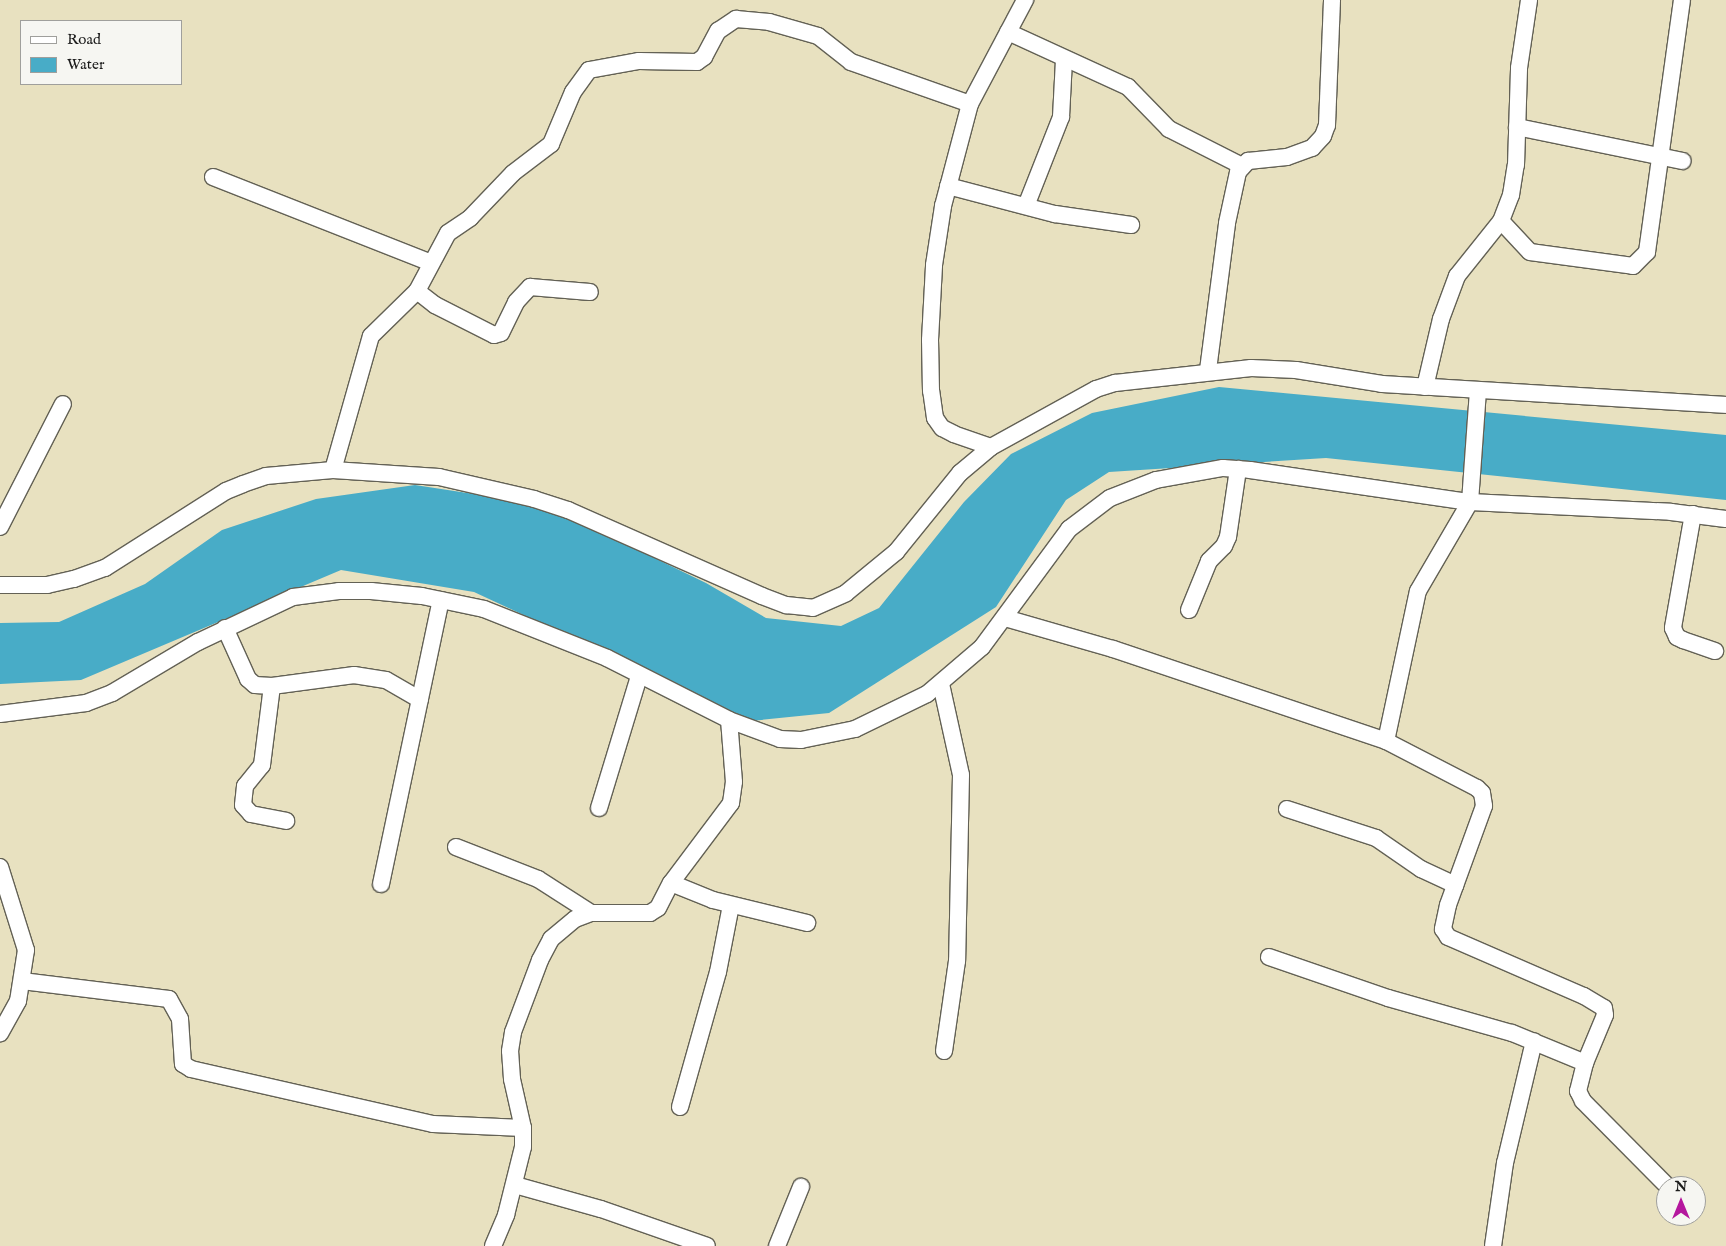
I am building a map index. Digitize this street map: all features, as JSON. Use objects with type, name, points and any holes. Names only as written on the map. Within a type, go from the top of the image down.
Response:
[{"type":"street","points":[[991,447],[942,428],[936,418],[931,391],[934,264],[948,186],[970,104],[1025,0]]},
{"type":"street","points":[[1208,370],[1232,192],[1242,166],[1248,161],[1300,154],[1312,148],[1323,136],[1327,125],[1332,0]]},
{"type":"street","points":[[1425,387],[1441,319],[1457,276],[1501,221],[1511,194],[1516,165],[1520,61],[1530,0]]},
{"type":"street","points":[[1501,221],[1530,252],[1633,266],[1646,252],[1658,156],[1682,0]]},
{"type":"street","points":[[332,470],[371,336],[417,291],[448,233],[470,218],[513,174],[551,144],[573,92],[589,70],[639,61],[697,62],[704,57],[718,31],[736,19],[769,22],[818,36],[851,62],[970,104]]},
{"type":"street","points":[[1008,32],[1064,60],[1128,87],[1169,129],[1242,166]]},
{"type":"street","points":[[1026,206],[1061,117],[1064,60]]},
{"type":"street","points":[[1517,127],[1683,161]]},
{"type":"street","points":[[213,177],[431,263]]},
{"type":"street","points":[[948,186],[1026,206],[1131,225]]},
{"type":"street","points":[[417,291],[435,305],[494,335],[501,333],[516,302],[530,287],[590,292]]},
{"type":"street","points":[[0,585],[47,585],[74,579],[105,568],[226,491],[266,476],[332,470],[439,477],[534,499],[568,510],[762,596],[786,605],[813,608],[846,594],[896,552],[960,473],[991,447],[1096,389],[1115,383],[1208,370],[1296,370],[1382,384],[1425,387],[1478,396],[1726,405]]},
{"type":"street","points":[[1386,741],[1418,592],[1470,498],[1478,396]]},
{"type":"street","points":[[0,527],[64,404]]},
{"type":"street","points":[[1189,610],[1210,561],[1224,546],[1228,537],[1238,469]]},
{"type":"street","points":[[0,714],[86,703],[104,696],[225,628],[265,608],[313,593],[371,591],[441,600],[484,609],[560,637],[729,720],[780,739],[822,737],[855,729],[888,715],[941,684],[982,647],[1069,529],[1110,498],[1156,480],[1198,471],[1238,469],[1298,474],[1470,498],[1693,514],[1726,519]]},
{"type":"street","points":[[1693,514],[1673,628],[1677,637],[1715,651]]},
{"type":"street","points":[[381,884],[441,600]]},
{"type":"street","points":[[1005,618],[1114,649],[1386,741],[1482,793],[1484,806],[1444,922],[1448,937],[1584,996],[1604,1008],[1605,1015],[1585,1063],[1578,1091],[1583,1101],[1657,1176]]},
{"type":"street","points":[[225,628],[248,680],[255,685],[272,686],[337,675],[375,677],[386,680],[420,700]]},
{"type":"street","points":[[599,808],[638,676]]},
{"type":"street","points":[[941,684],[961,775],[957,961],[944,1051]]},
{"type":"street","points":[[272,686],[262,765],[244,786],[243,805],[251,814],[286,821]]},
{"type":"street","points":[[493,1246],[515,1185],[524,1128],[509,1062],[513,1032],[551,939],[574,919],[590,913],[650,913],[658,908],[671,883],[731,803],[734,782],[729,720]]},
{"type":"street","points":[[1287,809],[1376,838],[1421,868],[1456,885]]},
{"type":"street","points":[[456,847],[538,879],[590,913]]},
{"type":"street","points":[[0,867],[5,892],[26,950],[18,1001],[0,1033]]},
{"type":"street","points":[[671,883],[731,905],[807,923]]},
{"type":"street","points":[[680,1107],[718,972],[731,905]]},
{"type":"street","points":[[1269,957],[1388,998],[1474,1021],[1534,1042],[1585,1063]]},
{"type":"street","points":[[22,982],[169,999],[180,1019],[183,1064],[191,1069],[433,1124],[524,1128]]},
{"type":"street","points":[[1494,1246],[1505,1163],[1534,1042]]},
{"type":"street","points":[[515,1185],[601,1209],[707,1246]]},
{"type":"street","points":[[777,1246],[801,1187]]},
{"type":"water","points":[[1219,387],[1726,435],[1726,500],[1326,458],[1109,472],[1066,500],[996,607],[829,713],[751,721],[474,592],[341,570],[81,680],[0,684],[0,623],[59,622],[145,584],[222,530],[316,499],[415,485],[545,505],[706,583],[766,618],[841,626],[879,608],[964,502],[1011,454],[1092,413]]}]
